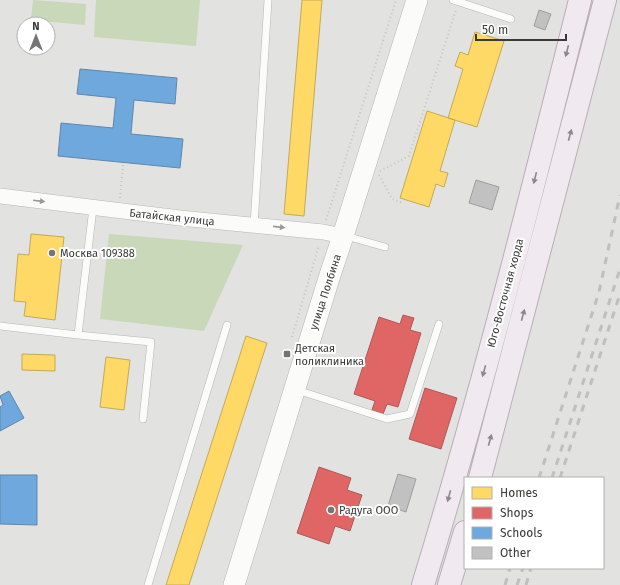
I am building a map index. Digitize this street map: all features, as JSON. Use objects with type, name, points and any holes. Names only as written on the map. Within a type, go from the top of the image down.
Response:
[{"type":"main road","name":"улица Полбина","points":[[234,585],[294,389],[330,274],[344,236],[417,0]]},
{"type":"main road","name":"Юго-Восточная хорда","points":[[422,585],[442,523],[524,223],[580,0]]},
{"type":"main road","name":"Юго-Восточная хорда","points":[[480,477],[605,0]]},
{"type":"main road","points":[[449,585],[464,535]]},
{"type":"street","name":"Батайская улица","points":[[0,196],[119,211],[323,232],[344,236]]},
{"type":"lane","points":[[254,225],[268,0]]},
{"type":"lane","points":[[456,1],[511,19]]},
{"type":"lane","points":[[78,335],[93,208]]},
{"type":"lane","points":[[344,236],[385,247]]},
{"type":"lane","points":[[294,389],[386,419],[410,414],[439,324]]},
{"type":"lane","points":[[148,585],[227,325]]},
{"type":"lane","points":[[0,326],[151,342],[143,419]]},
{"type":"path","points":[[323,232],[396,0]]},
{"type":"path","points":[[377,173],[409,156],[456,1]]},
{"type":"path","points":[[119,211],[123,165]]},
{"type":"green space","points":[[33,0],[86,4],[85,25],[56,22],[56,16],[31,16]]},
{"type":"green space","points":[[96,0],[200,0],[196,46],[94,37]]},
{"type":"green space","points":[[109,234],[243,245],[204,331],[100,319]]},
{"type":"building: Homes","points":[[302,0],[322,0],[304,216],[284,214]]},
{"type":"building: Homes","points":[[475,32],[504,41],[477,127],[448,118],[463,69],[455,66],[460,52],[468,55]]},
{"type":"building: Homes","points":[[427,111],[455,120],[440,171],[448,173],[444,187],[436,184],[429,207],[400,198]]},
{"type":"building: Homes","points":[[31,234],[64,237],[55,320],[24,316],[26,302],[14,301],[18,254],[29,255]]},
{"type":"building: Homes","points":[[246,336],[267,343],[189,585],[166,585]]},
{"type":"building: Homes","points":[[22,354],[55,355],[55,371],[22,370]]},
{"type":"building: Homes","points":[[106,357],[130,360],[124,410],[100,407]]},
{"type":"building: Shops","points":[[403,315],[414,318],[410,330],[421,333],[398,407],[387,404],[383,414],[372,410],[375,401],[354,394],[379,317],[400,324]]},
{"type":"building: Shops","points":[[425,388],[457,398],[441,449],[409,439]]},
{"type":"building: Shops","name":"Радуга ООО","points":[[319,467],[351,478],[347,490],[362,495],[350,531],[335,526],[329,544],[297,533]]},
{"type":"building: Schools","points":[[80,69],[177,78],[175,104],[134,100],[131,134],[183,139],[180,168],[58,156],[61,123],[113,128],[116,98],[77,94]]},
{"type":"building: Schools","points":[[9,391],[24,418],[0,431],[0,407],[3,405],[0,396]]},
{"type":"building: Schools","points":[[0,475],[37,475],[37,525],[0,524]]},
{"type":"building: Other","points":[[539,10],[551,14],[545,30],[534,26]]},
{"type":"building: Other","points":[[476,180],[499,187],[492,210],[469,203]]},
{"type":"building: Other","points":[[398,474],[416,479],[406,512],[388,506]]},
{"type":"railway","points":[[539,477],[599,292],[620,195]]},
{"type":"railway","points":[[552,477],[620,269]]},
{"type":"railway","points":[[560,477],[620,294]]},
{"type":"railway","points":[[505,585],[510,569]]},
{"type":"railway","points":[[517,585],[523,569]]},
{"type":"railway","points":[[526,585],[531,569]]},
{"type":"place","name":"Москва 109388","points":[[52,253]]},
{"type":"place","name":"Детская поликлиника","points":[[287,354]]},
{"type":"place","name":"Радуга ООО","points":[[331,510]]}]
